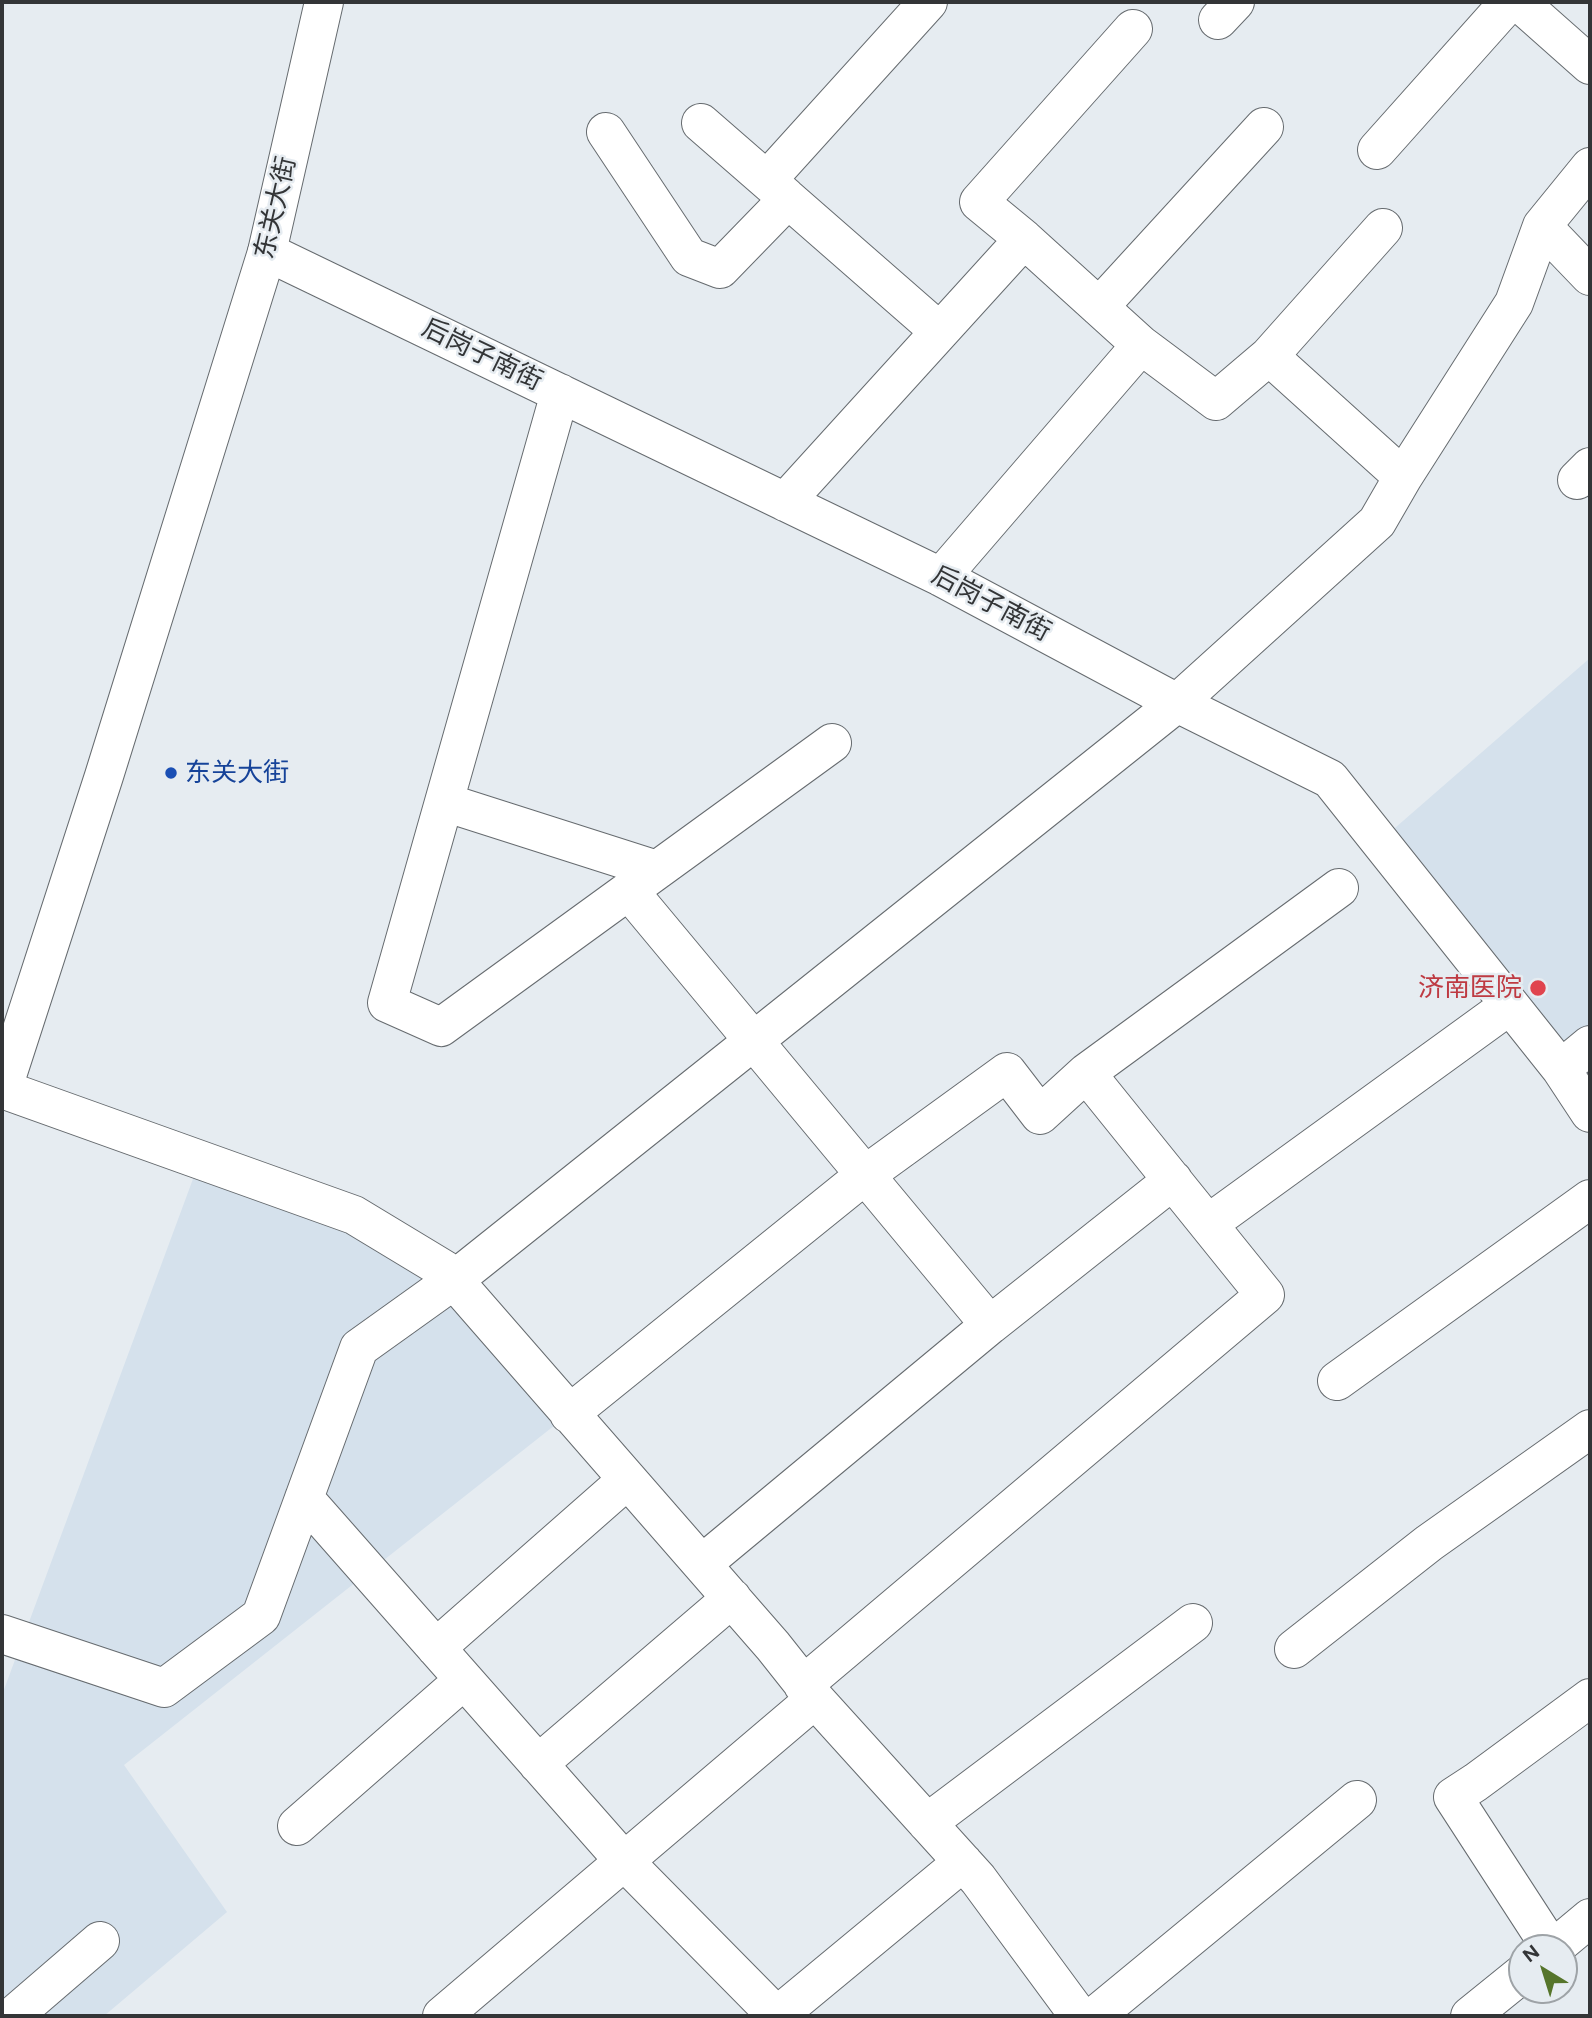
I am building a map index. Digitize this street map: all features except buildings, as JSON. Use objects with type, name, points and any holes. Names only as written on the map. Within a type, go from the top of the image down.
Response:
[{"type":"street","name":"东关大街","points":[[2,1090],[104,776],[267,252],[324,2]]},
{"type":"street","points":[[606,132],[689,257],[720,269],[777,190],[928,2]]},
{"type":"street","points":[[1377,150],[1509,2]]},
{"type":"street","points":[[1519,2],[1590,65]]},
{"type":"street","points":[[1133,29],[979,202],[1141,345],[1216,401],[1269,356],[1383,228]]},
{"type":"street","points":[[701,124],[939,331]]},
{"type":"street","points":[[1099,307],[1264,127]]},
{"type":"street","points":[[2,1634],[164,1688],[261,1616],[359,1348],[454,1280],[1177,703],[1377,522],[1514,303],[1542,226],[1590,167]]},
{"type":"street","points":[[1542,226],[1590,276]]},
{"type":"street","points":[[785,502],[1024,239]]},
{"type":"street","name":"后岗子南街","points":[[267,252],[941,577],[1177,703],[1330,779],[1561,1069],[1590,1113]]},
{"type":"street","points":[[941,577],[1141,345]]},
{"type":"street","points":[[1269,356],[1403,477]]},
{"type":"street","points":[[560,393],[387,1003],[441,1027],[832,743]]},
{"type":"street","points":[[444,802],[643,881],[865,1175],[990,1325]]},
{"type":"street","points":[[569,1413],[865,1175],[1007,1072],[1040,1115],[1086,1073],[1339,888]]},
{"type":"street","points":[[1208,1224],[1510,1005]]},
{"type":"street","points":[[1561,1069],[1590,1045]]},
{"type":"street","points":[[442,2016],[624,1861],[809,1692],[1265,1295],[1086,1073]]},
{"type":"street","points":[[2,1090],[354,1215],[445,1270],[732,1598],[809,1692],[978,1879],[1079,2016]]},
{"type":"street","points":[[702,1564],[990,1325],[1173,1180]]},
{"type":"street","points":[[1337,1381],[1590,1199]]},
{"type":"street","points":[[1294,1649],[1429,1544],[1590,1429]]},
{"type":"street","points":[[436,1648],[627,1479]]},
{"type":"street","points":[[304,1498],[624,1861],[777,2016],[962,1862]]},
{"type":"street","points":[[538,1764],[732,1598]]},
{"type":"street","points":[[927,1823],[1193,1623]]},
{"type":"street","points":[[297,1826],[464,1681]]},
{"type":"street","points":[[1544,1934],[1452,1797],[1590,1698]]},
{"type":"street","points":[[1095,2016],[1357,1800]]},
{"type":"street","points":[[1570,1934],[1590,1918]]},
{"type":"street","points":[[13,2016],[100,1941]]},
{"type":"street","points":[[1469,2016],[1508,1985]]},
{"type":"shaded area","name":"济南医院","points":[[1590,658],[1590,1134],[1380,841]]},
{"type":"shaded area","points":[[200,1160],[354,1215],[569,1414],[124,1765],[227,1912],[104,2016],[2,2016],[2,1695]]},
{"type":"place","name":"东关大街","points":[[171,773]]},
{"type":"place","name":"济南医院","points":[[1538,988]]}]
